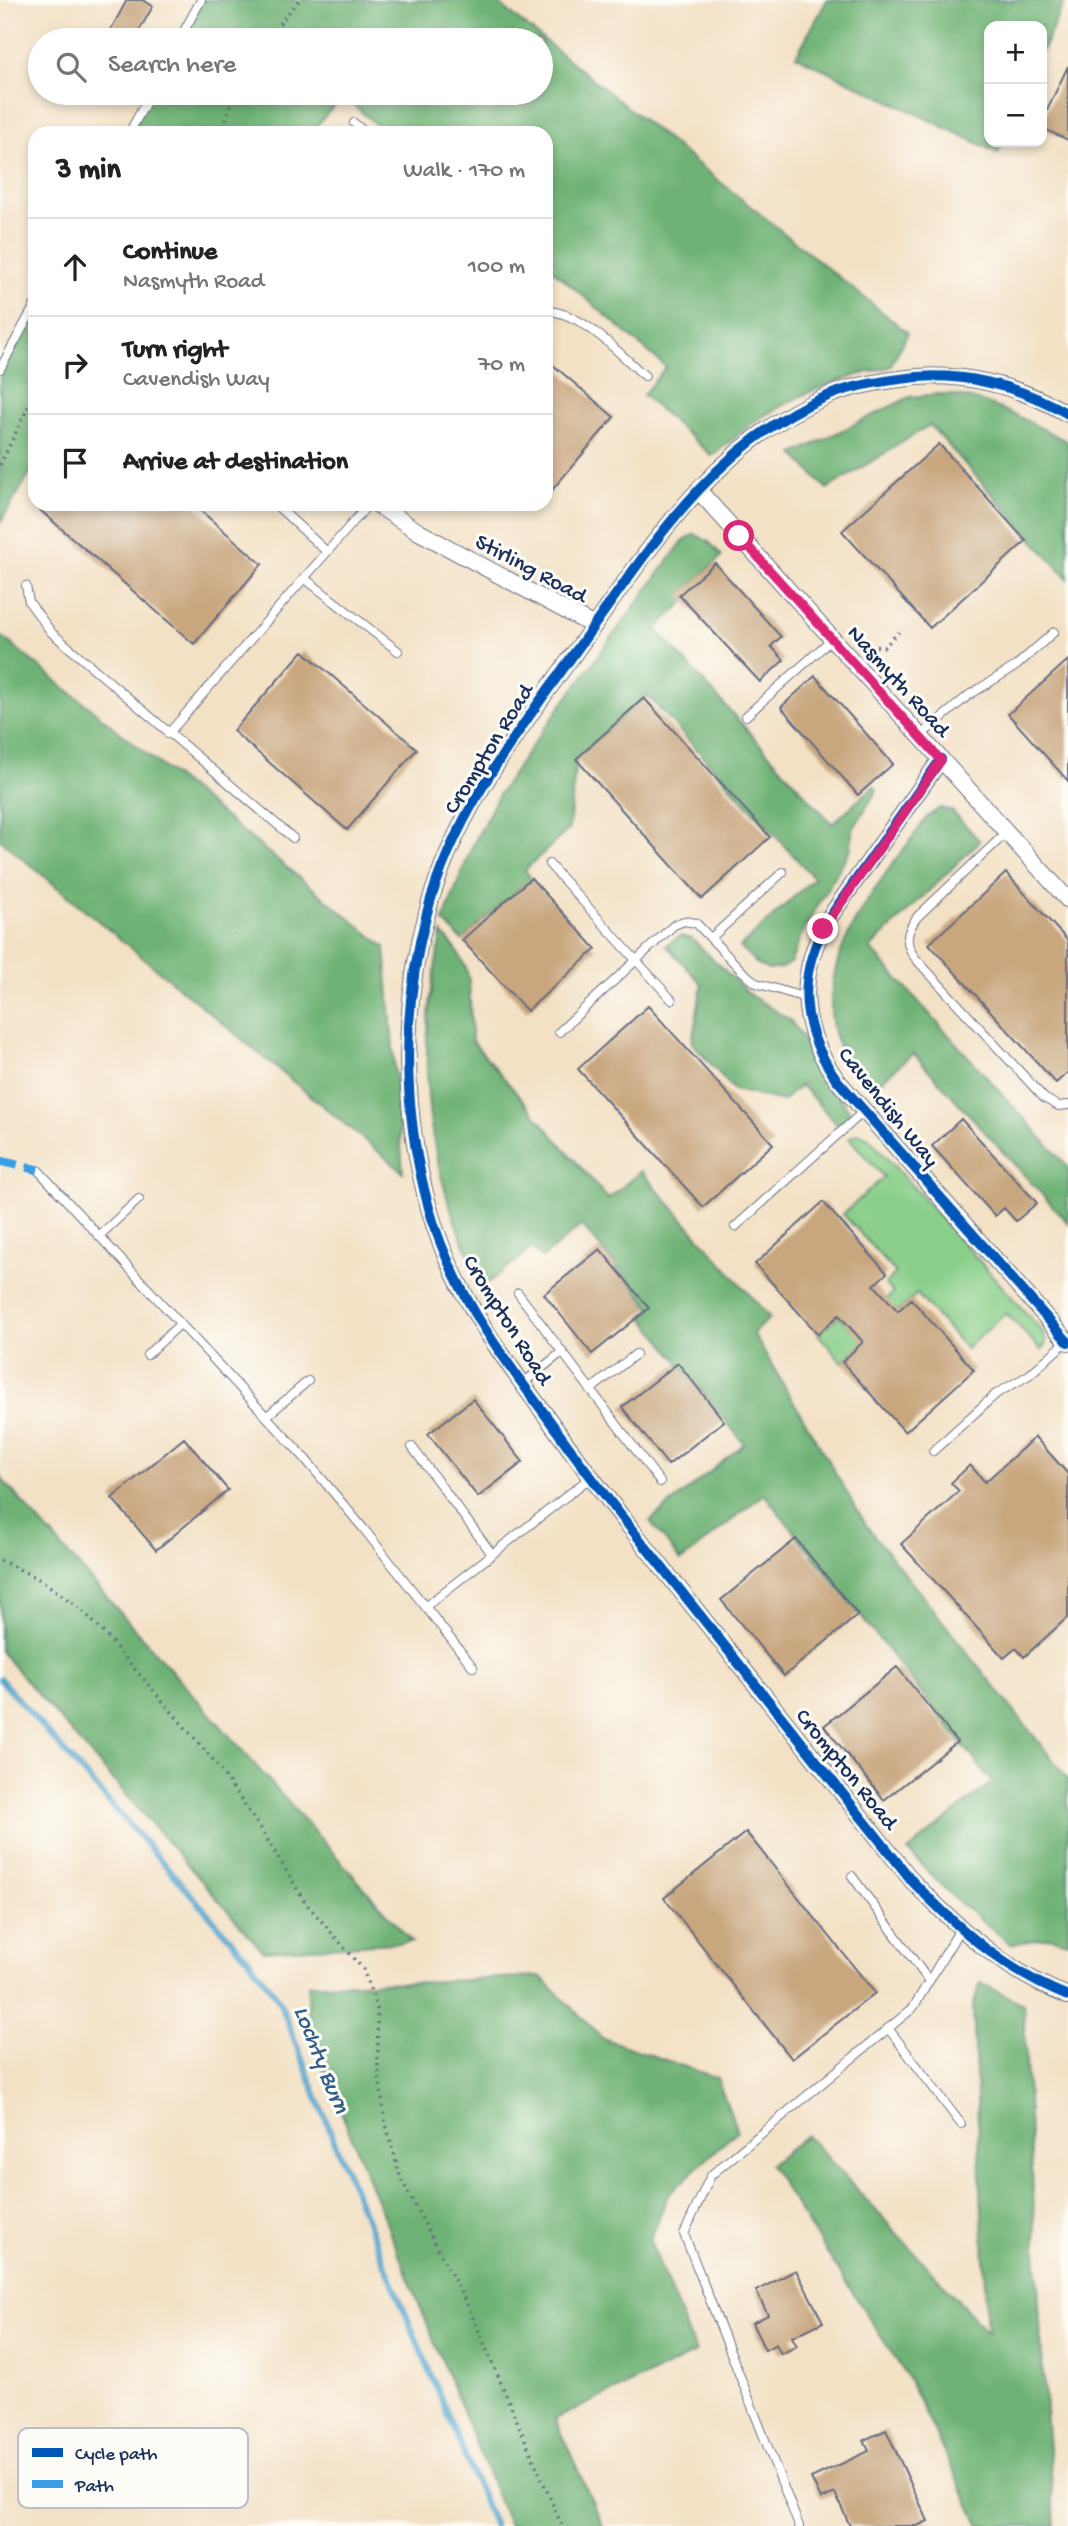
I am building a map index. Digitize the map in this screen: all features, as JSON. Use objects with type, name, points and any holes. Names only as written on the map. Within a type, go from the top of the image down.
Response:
[{"type":"street","name":"Crompton Road","points":[[1068,414],[1003,386],[957,377],[914,376],[876,382],[826,396],[783,419],[754,438],[698,490],[662,533],[522,727],[486,783],[457,836],[435,885],[426,914],[411,996],[408,1040],[412,1125],[429,1210],[444,1254],[489,1337],[591,1477],[914,1882],[960,1929],[1012,1968],[1068,1996]]},
{"type":"street","name":"Nasmyth Road","points":[[698,490],[1068,900]]},
{"type":"street","name":"Stirling Road","points":[[387,511],[419,532],[594,626]]},
{"type":"street","name":"Cavendish Way","points":[[941,760],[823,929],[811,955],[806,998],[810,1029],[836,1080],[1068,1341]]},
{"type":"lane","points":[[186,28],[201,0]]},
{"type":"lane","points":[[133,126],[144,105]]},
{"type":"lane","points":[[354,123],[358,126]]},
{"type":"lane","points":[[553,311],[579,320],[645,376]]},
{"type":"lane","points":[[0,369],[28,318]]},
{"type":"lane","points":[[283,511],[327,552]]},
{"type":"lane","points":[[168,734],[363,511]]},
{"type":"lane","points":[[304,578],[398,651]]},
{"type":"lane","points":[[26,586],[29,602],[52,633],[293,838]]},
{"type":"lane","points":[[920,736],[969,695],[1016,666],[1054,632]]},
{"type":"lane","points":[[746,716],[834,641]]},
{"type":"lane","points":[[1007,832],[917,917],[906,940],[916,959],[1044,1098],[1058,1106],[1068,1105]]},
{"type":"lane","points":[[549,864],[672,1000]]},
{"type":"lane","points":[[711,939],[783,872]]},
{"type":"lane","points":[[559,1032],[674,925],[684,921],[696,923],[756,983],[806,998]]},
{"type":"lane","points":[[735,1227],[863,1112]]},
{"type":"lane","points":[[38,1170],[267,1416],[355,1518],[473,1667]]},
{"type":"lane","points":[[99,1236],[139,1199]]},
{"type":"lane","points":[[518,1293],[660,1482]]},
{"type":"lane","points":[[147,1355],[180,1324]]},
{"type":"lane","points":[[933,1451],[996,1394],[1029,1375],[1068,1341]]},
{"type":"lane","points":[[522,1384],[562,1352]]},
{"type":"lane","points":[[590,1390],[636,1354]]},
{"type":"lane","points":[[267,1416],[307,1381]]},
{"type":"lane","points":[[412,1447],[492,1554]]},
{"type":"lane","points":[[426,1606],[591,1477]]},
{"type":"lane","points":[[852,1876],[929,1981]]},
{"type":"lane","points":[[799,2526],[684,2234],[711,2175],[913,2008],[960,1929]]},
{"type":"lane","points":[[888,2028],[961,2124]]},
{"type":"path","points":[[276,28],[299,0]]},
{"type":"path","points":[[223,126],[231,105]]},
{"type":"path","points":[[0,465],[28,407]]},
{"type":"path","points":[[834,641],[884,647],[899,632]]},
{"type":"path","points":[[0,1559],[41,1580],[80,1608],[103,1632],[214,1761],[261,1829],[305,1902],[363,1969],[377,2008],[377,2067],[385,2121],[401,2179],[468,2306],[562,2526]]},
{"type":"green space","points":[[201,0],[494,0],[529,28],[186,28]]},
{"type":"green space","points":[[827,0],[1065,0],[1047,41],[1047,21],[984,21],[984,146],[796,56]]},
{"type":"green space","points":[[553,47],[908,333],[890,367],[839,381],[790,401],[753,423],[712,456],[643,395],[666,367],[553,270],[553,126],[378,126],[353,105],[553,105]]},
{"type":"green space","points":[[144,105],[335,105],[316,126],[133,126]]},
{"type":"green space","points":[[986,147],[1001,147],[998,153]]},
{"type":"green space","points":[[28,318],[28,477],[0,523],[0,369]]},
{"type":"green space","points":[[941,394],[991,405],[1068,442],[1068,579],[930,425],[827,489],[794,454],[910,397]]},
{"type":"green space","points":[[695,534],[709,542],[722,556],[680,595],[685,601],[656,629],[832,824],[874,786],[877,790],[852,831],[851,848],[803,931],[791,962],[782,968],[768,970],[757,964],[740,947],[814,878],[647,695],[576,759],[569,829],[525,870],[531,878],[462,940],[443,921],[471,849],[499,794],[683,541]]},
{"type":"green space","points":[[0,635],[385,947],[403,1172],[0,840]]},
{"type":"green space","points":[[940,808],[952,811],[980,841],[870,948],[1068,1167],[1068,1223],[913,1053],[877,1085],[869,1087],[847,1060],[835,1036],[831,998],[835,969],[845,942],[892,864],[927,817]]},
{"type":"green space","points":[[442,933],[456,949],[466,968],[472,1041],[608,1199],[641,1171],[770,1318],[753,1333],[866,1525],[1068,1779],[1068,1942],[1051,1937],[1011,1944],[953,1897],[908,1851],[992,1782],[764,1494],[681,1561],[650,1521],[744,1444],[643,1317],[652,1309],[582,1225],[542,1258],[532,1248],[483,1287],[463,1243],[448,1199],[436,1157],[430,1114],[428,1026]]},
{"type":"green space","points":[[680,936],[692,939],[750,995],[790,1020],[801,1035],[815,1066],[849,1110],[849,1117],[839,1127],[801,1085],[783,1101],[734,1090],[692,1043],[702,984],[666,945]]},
{"type":"green space","points":[[858,1133],[869,1138],[1043,1332],[1046,1344],[1041,1350],[1006,1313],[966,1349],[917,1294],[842,1362],[818,1334],[839,1315],[852,1329],[893,1293],[885,1284],[896,1273],[843,1214],[884,1177],[849,1138]]},
{"type":"green space","points":[[0,1477],[412,1942],[263,1951],[0,1651]]},
{"type":"green space","points":[[540,1976],[602,2038],[717,2078],[737,2131],[668,2195],[650,2241],[696,2353],[555,2419],[603,2526],[509,2526],[308,2030],[308,1984]]},
{"type":"green space","points":[[981,1983],[1023,2004],[1042,2359],[1055,2526],[980,2526],[908,2378],[770,2165],[807,2135],[987,2332],[973,2006]]},
{"type":"building","points":[[127,0],[142,0],[153,6],[141,28],[112,28]]},
{"type":"building","points":[[1068,66],[1068,140],[1047,130],[1047,110]]},
{"type":"building","points":[[553,365],[614,417],[553,489]]},
{"type":"building","points":[[939,444],[1026,541],[930,628],[842,531]]},
{"type":"building","points":[[41,511],[201,511],[262,564],[194,644]]},
{"type":"building","points":[[715,563],[781,637],[771,646],[784,660],[760,682],[679,595]]},
{"type":"building","points":[[303,651],[417,749],[347,830],[233,731]]},
{"type":"building","points":[[1068,660],[1068,781],[1008,714]]},
{"type":"building","points":[[815,676],[893,764],[858,795],[781,707]]},
{"type":"building","points":[[644,698],[770,837],[702,899],[576,759]]},
{"type":"building","points":[[1006,873],[1068,941],[1068,1072],[1056,1083],[929,944]]},
{"type":"building","points":[[531,878],[596,949],[527,1011],[462,940]]},
{"type":"building","points":[[648,1006],[773,1144],[703,1207],[578,1069]]},
{"type":"building","points":[[961,1119],[1037,1203],[1016,1221],[1004,1208],[995,1216],[932,1146]]},
{"type":"building","points":[[823,1202],[887,1273],[874,1285],[898,1311],[911,1299],[974,1370],[905,1432],[842,1362],[863,1342],[839,1315],[818,1334],[755,1264]]},
{"type":"building","points":[[600,1249],[649,1308],[592,1354],[544,1294]]},
{"type":"building","points":[[678,1363],[724,1421],[668,1465],[622,1407]]},
{"type":"building","points":[[473,1399],[523,1462],[478,1497],[428,1434]]},
{"type":"building","points":[[1035,1437],[1068,1474],[1068,1617],[1024,1657],[1016,1648],[1004,1658],[901,1544],[959,1491],[951,1483],[970,1465],[985,1482]]},
{"type":"building","points":[[184,1438],[228,1490],[156,1550],[112,1498]]},
{"type":"building","points":[[796,1539],[858,1615],[784,1676],[721,1600]]},
{"type":"building","points":[[897,1667],[957,1742],[884,1800],[824,1726]]},
{"type":"building","points":[[746,1832],[875,1993],[792,2059],[664,1898]]},
{"type":"building","points":[[796,2270],[823,2322],[792,2337],[797,2346],[781,2354],[776,2344],[765,2350],[752,2323],[768,2315],[756,2291]]},
{"type":"building","points":[[886,2430],[928,2521],[917,2526],[850,2526],[835,2493],[821,2499],[811,2478],[869,2451],[864,2440]]},
{"type":"waterway","name":"Lochty Burn","points":[[0,1679],[250,1961],[279,2000],[343,2163],[494,2526]]},
{"type":"marked path","points":[[0,1161],[38,1170]]},
{"type":"cycle path","points":[[1068,414],[1029,395],[965,378],[922,377],[882,382],[838,392],[788,416],[750,442],[716,472],[684,506],[627,580],[508,746],[469,810],[452,843],[427,913],[413,986],[408,1061],[414,1135],[429,1208],[449,1264],[492,1341],[613,1506],[913,1882],[966,1932],[1004,1962],[1068,1996]]},
{"type":"cycle path","points":[[941,759],[829,918],[818,939],[807,980],[809,1020],[824,1060],[837,1080],[1068,1342]]},
{"type":"route","points":[[739,536],[941,760],[823,929]]}]
